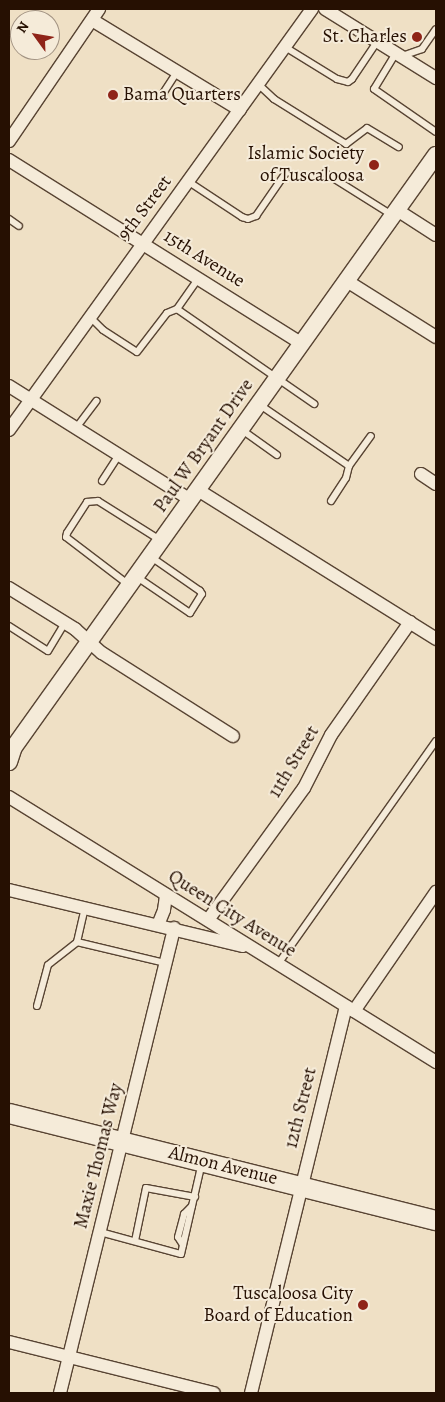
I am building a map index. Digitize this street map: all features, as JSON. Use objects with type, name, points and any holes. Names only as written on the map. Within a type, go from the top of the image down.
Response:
[{"type":"main road","name":"Almon Avenue","points":[[9,1113],[436,1220]]},
{"type":"street","points":[[9,141],[99,9]]},
{"type":"street","name":"9th Street","points":[[9,430],[89,316],[136,251],[144,244],[312,9]]},
{"type":"street","points":[[325,9],[436,78]]},
{"type":"street","points":[[92,20],[240,110]]},
{"type":"street","name":"Paul W Bryant Drive","points":[[9,762],[14,747],[436,155]]},
{"type":"street","name":"15th Avenue","points":[[9,160],[302,344]]},
{"type":"street","points":[[395,213],[436,235]]},
{"type":"street","points":[[346,281],[436,337]]},
{"type":"street","points":[[9,386],[119,455],[194,495],[436,638]]},
{"type":"street","points":[[421,474],[436,484]]},
{"type":"street","points":[[9,588],[66,623],[102,653],[233,736]]},
{"type":"street","name":"11th Street","points":[[208,920],[304,788],[331,735],[410,622]]},
{"type":"street","name":"Queen City Avenue","points":[[9,798],[436,1062]]},
{"type":"street","points":[[9,890],[158,924],[253,949]]},
{"type":"street","points":[[350,1009],[436,892]]},
{"type":"street","points":[[158,924],[164,910],[166,894]]},
{"type":"street","name":"Maxie Thomas Way","points":[[60,1393],[174,928]]},
{"type":"street","name":"12th Street","points":[[251,1393],[301,1187],[350,1009]]},
{"type":"street","points":[[9,1342],[214,1393]]},
{"type":"lane","points":[[436,29],[422,49],[398,55],[374,89],[436,132]]},
{"type":"lane","points":[[285,47],[337,79],[348,82],[377,42]]},
{"type":"lane","points":[[162,95],[177,72]]},
{"type":"lane","points":[[258,84],[274,99],[346,144],[367,128],[399,147]]},
{"type":"lane","points":[[325,173],[395,213]]},
{"type":"lane","points":[[189,182],[248,219],[256,216],[285,174]]},
{"type":"lane","points":[[9,219],[19,226]]},
{"type":"lane","points":[[89,316],[103,330],[137,352],[167,313],[177,309],[199,278]]},
{"type":"lane","points":[[177,309],[314,404]]},
{"type":"lane","points":[[76,428],[96,401]]},
{"type":"lane","points":[[259,404],[349,466]]},
{"type":"lane","points":[[241,429],[278,455]]},
{"type":"lane","points":[[331,501],[346,478],[349,466],[371,436]]},
{"type":"lane","points":[[102,481],[119,455]]},
{"type":"lane","points":[[150,557],[200,591],[202,594],[190,613],[133,581],[66,537],[67,533],[87,502],[98,501],[162,541]]},
{"type":"lane","points":[[9,626],[48,651],[66,623]]},
{"type":"lane","points":[[278,964],[436,741]]},
{"type":"lane","points":[[38,1006],[48,965],[77,942],[85,908]]},
{"type":"lane","points":[[77,942],[165,963]]},
{"type":"lane","points":[[100,1232],[181,1254],[202,1161]]},
{"type":"lane","points":[[135,1241],[146,1188],[195,1197]]},
{"type":"place","name":"St. Charles","points":[[417,37]]},
{"type":"place","name":"Bama Quarters","points":[[113,95]]},
{"type":"place","name":"Islamic Society of Tuscaloosa","points":[[374,165]]},
{"type":"place","name":"Tuscaloosa City Board of Education","points":[[363,1305]]}]
